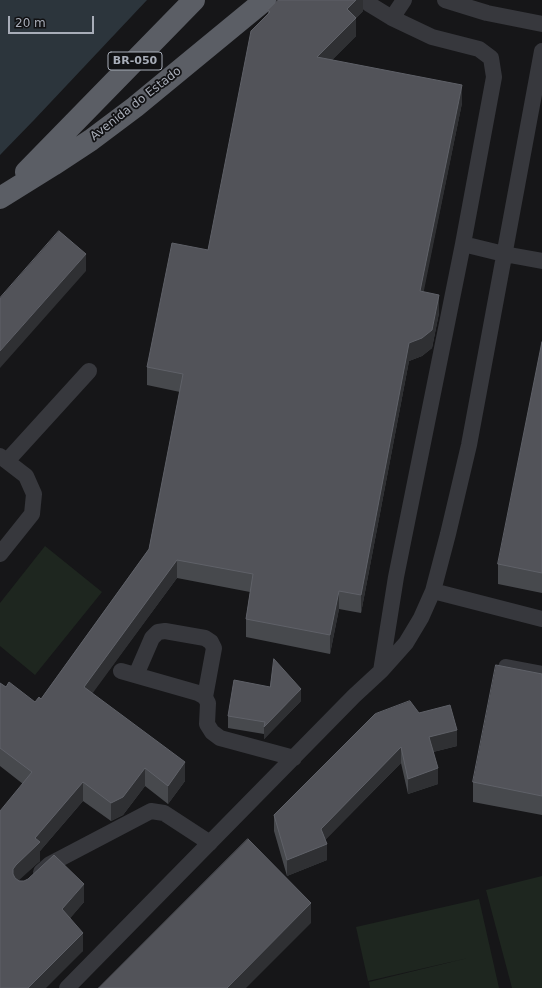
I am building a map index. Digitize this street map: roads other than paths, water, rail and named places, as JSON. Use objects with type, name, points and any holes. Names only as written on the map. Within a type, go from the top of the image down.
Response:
[{"type":"highway","name":"BR-050","points":[[0,198],[194,0]]},
{"type":"highway","name":"Avenida do Estado","points":[[0,198],[46,170],[135,107],[265,0]]},
{"type":"lane","points":[[392,18],[404,0]]},
{"type":"lane","points":[[445,0],[487,13],[542,24]]},
{"type":"lane","points":[[369,4],[392,18],[432,37],[479,49],[491,58],[494,77],[463,244],[396,577],[381,671]]},
{"type":"lane","points":[[67,988],[354,696],[381,671],[406,643],[421,618],[433,591],[469,445],[542,51]]},
{"type":"lane","points":[[463,244],[542,261]]},
{"type":"lane","points":[[0,554],[32,514],[34,494],[26,476],[3,459],[89,371]]},
{"type":"lane","points":[[433,591],[542,619]]},
{"type":"lane","points":[[205,697],[214,648],[211,642],[205,638],[165,631],[158,632],[152,638],[129,673],[198,693],[205,697],[208,703],[207,724],[212,732],[220,738],[294,758]]},
{"type":"lane","points":[[506,667],[542,674]]},
{"type":"lane","points":[[33,880],[50,864],[150,811],[164,813],[210,843]]}]
